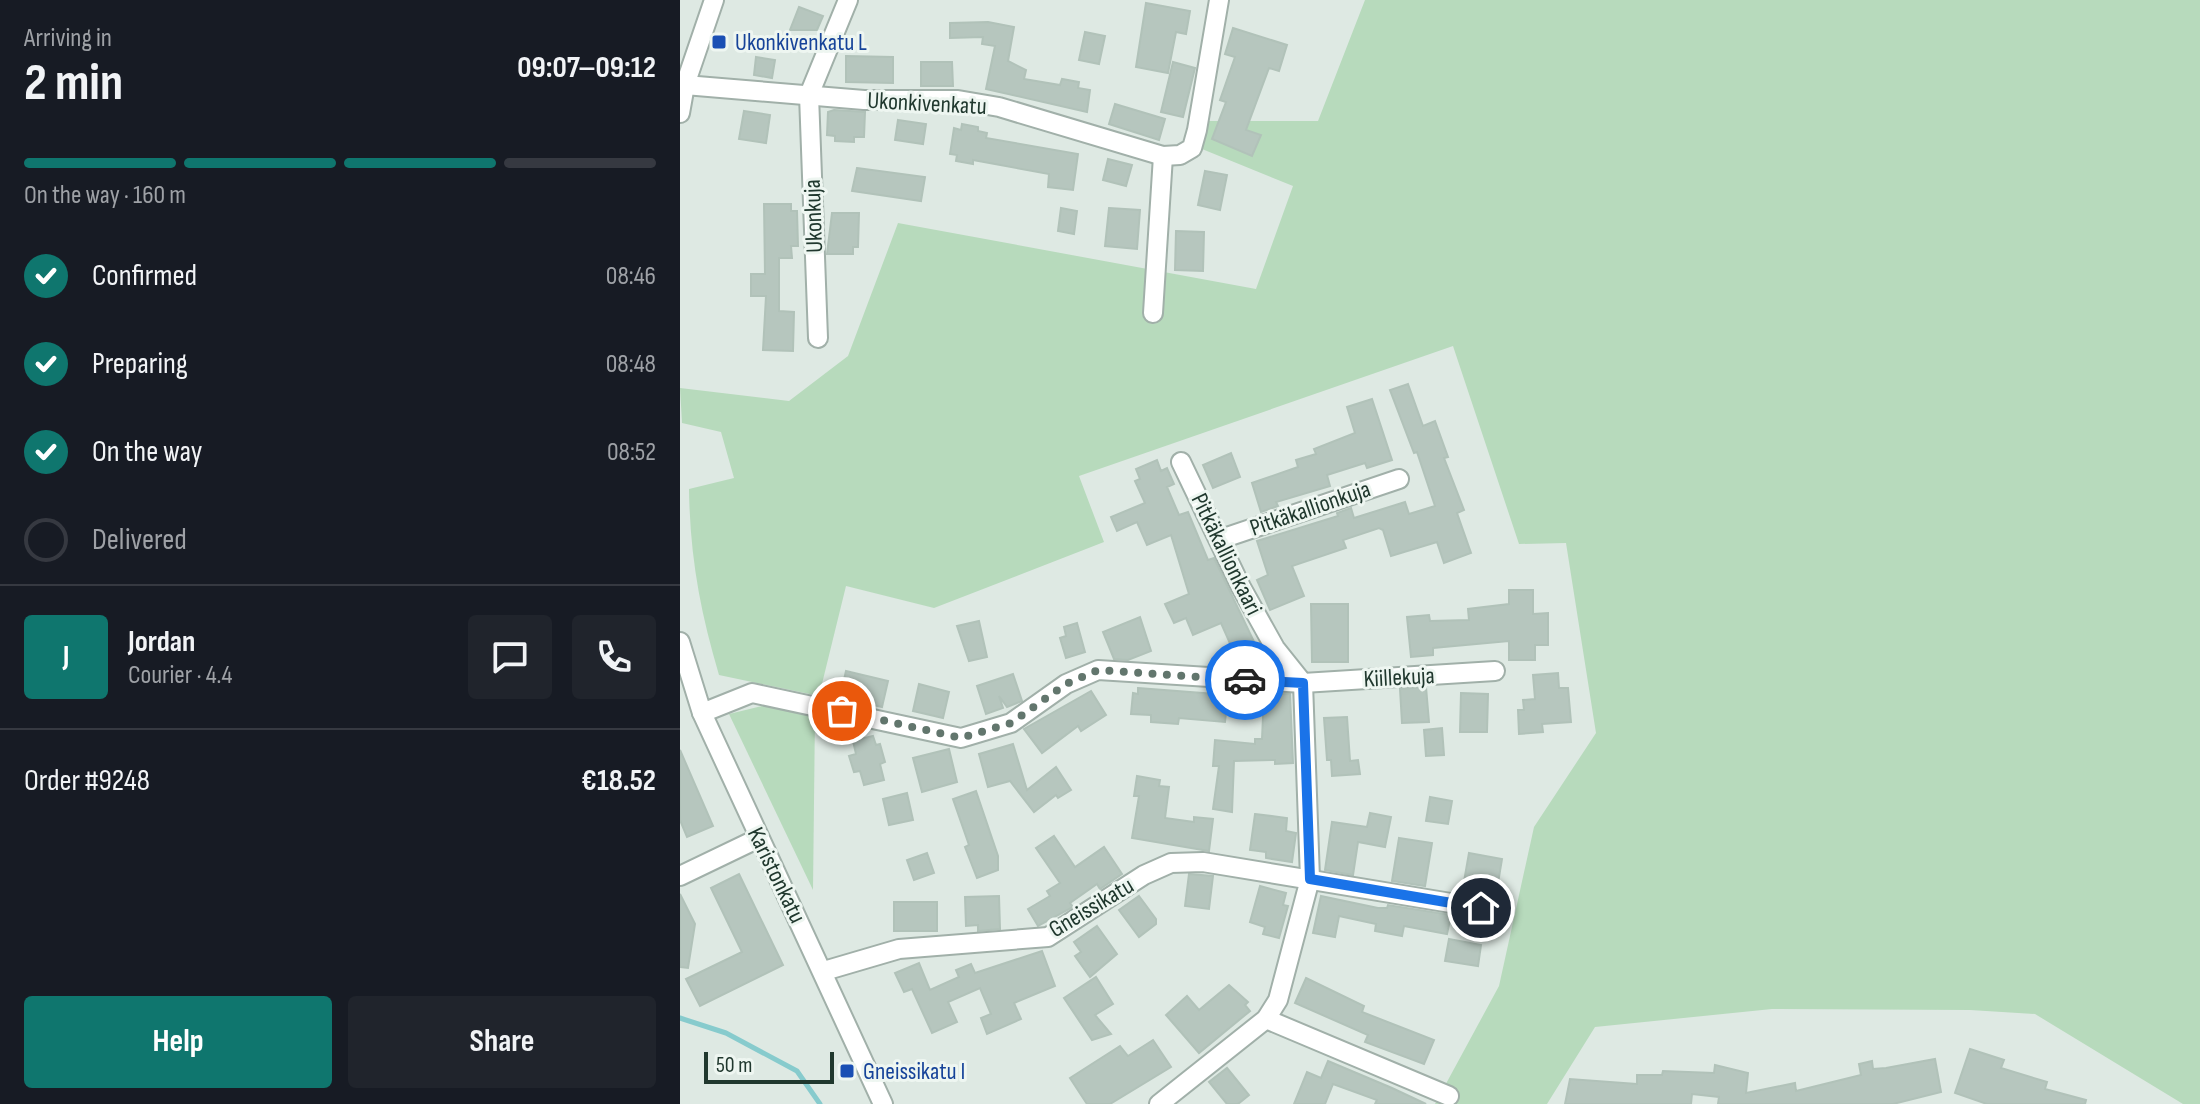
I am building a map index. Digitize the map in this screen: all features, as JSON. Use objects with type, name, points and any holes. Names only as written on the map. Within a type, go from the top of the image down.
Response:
[{"type":"street","points":[[680,113],[685,85],[714,0]]},
{"type":"street","points":[[809,95],[848,0]]},
{"type":"street","points":[[1153,313],[1163,156],[1180,155],[1192,148],[1217,25],[1219,0]]},
{"type":"street","name":"Ukonkivenkatu","points":[[685,85],[864,100],[958,100],[999,107],[1163,156]]},
{"type":"street","name":"Ukonkuja","points":[[809,95],[818,338]]},
{"type":"street","name":"Pitkäkallionkaari","points":[[1181,462],[1221,539],[1241,587],[1275,648],[1303,683]]},
{"type":"street","name":"Pitkäkallionkuja","points":[[1221,539],[1399,479]]},
{"type":"street","name":"Karistonkatu","points":[[680,642],[702,713],[883,1104]]},
{"type":"street","name":"Kiillekuja","points":[[702,713],[752,693],[961,738],[1011,723],[1066,684],[1098,670],[1303,683],[1495,671]]},
{"type":"street","points":[[1159,1104],[1266,1019],[1278,1000],[1310,879],[1303,683]]},
{"type":"street","points":[[680,876],[759,838]]},
{"type":"street","name":"Gneissikatu","points":[[824,971],[899,949],[1048,937],[1144,875],[1171,863],[1203,862],[1481,908]]},
{"type":"street","points":[[1266,1019],[1449,1096]]},
{"type":"green space","points":[[1365,0],[2200,0],[2200,1104],[2183,1104],[2035,1014],[1970,1010],[1772,1009],[1595,1027],[1547,1104],[1435,1104],[1499,986],[1534,827],[1596,733],[1566,543],[1519,544],[1453,346],[1079,476],[1104,542],[934,608],[846,586],[819,696],[719,675],[697,583],[689,489],[734,478],[721,432],[682,423],[680,388],[789,401],[848,356],[898,223],[1256,289],[1293,186],[1202,149],[1209,121],[1318,121]]},
{"type":"green space","points":[[770,704],[815,714],[813,890],[729,714]]},
{"type":"building","points":[[1146,3],[1190,11],[1186,34],[1176,32],[1168,73],[1136,67]]},
{"type":"building","points":[[799,7],[823,16],[817,30],[790,30]]},
{"type":"building","points":[[988,22],[1014,27],[1008,61],[1026,70],[1024,79],[1060,85],[1062,79],[1079,82],[1078,88],[1090,90],[1087,112],[986,89],[995,46],[982,44],[983,37],[950,38],[950,23]]},
{"type":"building","points":[[1233,28],[1287,45],[1279,71],[1269,68],[1246,130],[1261,135],[1252,156],[1212,139],[1226,102],[1220,100],[1235,57],[1225,54]]},
{"type":"building","points":[[1085,32],[1105,36],[1099,64],[1079,60]]},
{"type":"building","points":[[846,56],[893,57],[893,83],[846,82]]},
{"type":"building","points":[[756,57],[775,60],[772,78],[754,75]]},
{"type":"building","points":[[921,62],[952,62],[953,86],[921,86]]},
{"type":"building","points":[[1173,62],[1195,68],[1183,117],[1161,112]]},
{"type":"building","points":[[1115,104],[1165,119],[1159,140],[1109,124]]},
{"type":"building","points":[[744,111],[770,115],[766,143],[739,139]]},
{"type":"building","points":[[828,112],[865,112],[864,137],[854,137],[854,142],[835,141],[835,136],[827,135]]},
{"type":"building","points":[[898,120],[926,124],[923,144],[895,140]]},
{"type":"building","points":[[962,124],[978,127],[978,131],[987,133],[986,138],[1078,154],[1073,190],[1048,187],[1049,174],[973,160],[973,164],[956,161],[957,155],[950,154],[954,128],[961,130]]},
{"type":"building","points":[[1108,159],[1132,165],[1126,186],[1103,180]]},
{"type":"building","points":[[857,168],[925,177],[921,201],[852,191]]},
{"type":"building","points":[[1205,171],[1227,175],[1220,210],[1198,205]]},
{"type":"building","points":[[764,204],[791,204],[791,211],[797,211],[798,246],[791,246],[792,258],[779,258],[779,311],[794,312],[793,351],[763,350],[766,296],[751,296],[751,274],[765,274]]},
{"type":"building","points":[[1061,208],[1077,211],[1074,234],[1058,231]]},
{"type":"building","points":[[1109,208],[1140,210],[1137,249],[1105,246]]},
{"type":"building","points":[[832,213],[859,213],[858,247],[853,247],[853,254],[827,254]]},
{"type":"building","points":[[1176,231],[1204,232],[1203,271],[1175,270]]},
{"type":"building","points":[[1408,384],[1423,426],[1435,421],[1448,457],[1444,458],[1464,510],[1457,513],[1471,553],[1444,563],[1437,542],[1391,556],[1383,530],[1379,528],[1343,540],[1346,548],[1292,566],[1304,596],[1270,610],[1257,580],[1268,575],[1257,541],[1338,516],[1337,513],[1351,508],[1354,518],[1405,502],[1409,514],[1435,506],[1417,452],[1414,453],[1390,390]]},
{"type":"building","points":[[1372,399],[1392,460],[1367,468],[1365,463],[1327,475],[1330,486],[1276,502],[1278,506],[1261,512],[1252,483],[1298,467],[1296,460],[1316,454],[1314,449],[1355,433],[1347,407]]},
{"type":"building","points":[[1231,453],[1240,477],[1213,488],[1203,465]]},
{"type":"building","points":[[1157,460],[1161,471],[1167,468],[1174,484],[1167,487],[1179,515],[1188,512],[1208,560],[1214,558],[1257,648],[1236,657],[1221,623],[1193,635],[1186,618],[1174,623],[1165,604],[1189,594],[1171,535],[1147,545],[1137,522],[1117,531],[1111,517],[1145,503],[1135,481],[1140,479],[1136,469]]},
{"type":"building","points":[[1509,590],[1533,590],[1533,614],[1548,613],[1548,645],[1535,645],[1535,660],[1509,660],[1509,641],[1433,648],[1433,655],[1411,657],[1407,617],[1429,615],[1430,621],[1469,620],[1468,609],[1509,604]]},
{"type":"building","points":[[1311,604],[1348,604],[1348,662],[1312,662]]},
{"type":"building","points":[[1140,617],[1151,651],[1128,660],[1114,659],[1103,632]]},
{"type":"building","points":[[979,621],[987,657],[969,661],[957,626]]},
{"type":"building","points":[[1077,623],[1085,652],[1066,658],[1060,638],[1066,636],[1064,627]]},
{"type":"building","points":[[846,671],[888,681],[882,707],[840,697]]},
{"type":"building","points":[[1558,673],[1559,688],[1568,688],[1571,722],[1542,724],[1543,732],[1519,734],[1518,710],[1524,710],[1523,700],[1535,699],[1533,675]]},
{"type":"building","points":[[1013,674],[1022,701],[1007,707],[999,696],[1003,708],[986,714],[977,686]]},
{"type":"building","points":[[919,684],[949,692],[943,718],[913,711]]},
{"type":"building","points":[[1426,687],[1429,722],[1402,723],[1400,689]]},
{"type":"building","points":[[1138,688],[1228,695],[1225,722],[1179,718],[1178,724],[1151,722],[1151,715],[1131,714],[1133,693],[1138,694]]},
{"type":"building","points":[[1091,691],[1106,715],[1081,731],[1078,726],[1042,753],[1024,729]]},
{"type":"building","points":[[1461,693],[1488,694],[1487,732],[1460,732]]},
{"type":"building","points":[[1264,694],[1290,694],[1293,763],[1234,761],[1232,812],[1213,809],[1219,766],[1213,766],[1215,740],[1255,744],[1255,739],[1262,739]]},
{"type":"building","points":[[1347,717],[1350,761],[1358,760],[1360,774],[1332,776],[1331,760],[1327,760],[1324,718]]},
{"type":"building","points":[[1442,728],[1444,755],[1426,756],[1424,730]]},
{"type":"building","points":[[873,736],[876,745],[880,744],[885,762],[880,764],[884,780],[864,785],[860,771],[854,772],[849,756],[856,754],[853,741]]},
{"type":"building","points":[[1013,744],[1027,790],[1056,767],[1071,790],[1058,798],[1056,795],[1034,812],[1010,781],[988,787],[979,754]]},
{"type":"building","points":[[949,749],[957,782],[922,792],[913,758]]},
{"type":"building","points":[[680,750],[713,826],[687,837],[680,820]]},
{"type":"building","points":[[1137,776],[1160,780],[1159,786],[1169,787],[1165,818],[1194,822],[1194,817],[1213,819],[1209,851],[1132,838],[1139,796],[1134,796]]},
{"type":"building","points":[[976,791],[998,856],[998,870],[977,878],[965,847],[969,845],[953,799]]},
{"type":"building","points":[[907,793],[913,820],[889,825],[883,799]]},
{"type":"building","points":[[1430,797],[1452,801],[1448,824],[1426,821]]},
{"type":"building","points":[[1370,813],[1391,817],[1385,847],[1358,842],[1353,875],[1325,870],[1332,822],[1367,827]]},
{"type":"building","points":[[1255,814],[1287,818],[1286,831],[1296,833],[1292,862],[1266,858],[1266,852],[1250,850]]},
{"type":"building","points":[[1054,836],[1075,867],[1104,847],[1122,874],[1100,889],[1097,884],[1070,903],[1073,907],[1038,926],[1028,909],[1050,896],[1047,891],[1060,883],[1036,848]]},
{"type":"building","points":[[1399,838],[1432,843],[1425,886],[1392,881]]},
{"type":"building","points":[[927,853],[934,873],[914,880],[907,860]]},
{"type":"building","points":[[1469,853],[1502,859],[1495,901],[1462,893]]},
{"type":"building","points":[[739,874],[783,965],[700,1006],[686,979],[742,952],[711,888]]},
{"type":"building","points":[[1189,874],[1213,876],[1209,909],[1185,906]]},
{"type":"building","points":[[1260,886],[1286,893],[1283,905],[1288,906],[1279,938],[1263,934],[1265,927],[1250,922]]},
{"type":"building","points":[[680,894],[695,924],[688,968],[680,967]]},
{"type":"building","points":[[999,896],[1000,929],[978,931],[978,925],[966,926],[965,897]]},
{"type":"building","points":[[1139,896],[1156,919],[1156,924],[1139,937],[1119,910]]},
{"type":"building","points":[[1321,896],[1378,908],[1387,908],[1388,905],[1451,915],[1447,934],[1404,926],[1402,936],[1375,931],[1376,924],[1339,916],[1335,937],[1313,933]]},
{"type":"building","points":[[894,902],[937,902],[937,931],[894,931]]},
{"type":"building","points":[[1097,926],[1117,954],[1090,977],[1075,956],[1081,952],[1074,942]]},
{"type":"building","points":[[1449,939],[1481,945],[1478,966],[1445,961]]},
{"type":"building","points":[[1042,951],[1055,986],[1014,1003],[1021,1019],[987,1034],[981,1018],[991,1014],[980,988],[948,1002],[957,1022],[932,1033],[912,989],[904,992],[895,973],[919,963],[930,990],[959,977],[956,970],[971,964],[975,973]]},
{"type":"building","points":[[1096,977],[1113,1004],[1095,1015],[1111,1034],[1092,1040],[1064,998]]},
{"type":"building","points":[[1306,978],[1364,1006],[1362,1012],[1434,1040],[1424,1064],[1365,1042],[1368,1035],[1295,1003]]},
{"type":"building","points":[[1229,985],[1248,1002],[1245,1005],[1250,1011],[1199,1053],[1166,1015],[1187,996],[1199,1010]]},
{"type":"building","points":[[1153,1040],[1171,1067],[1110,1104],[1087,1104],[1070,1078],[1120,1046],[1128,1056]]},
{"type":"building","points":[[1970,1049],[2004,1060],[2001,1068],[2047,1082],[2045,1089],[2086,1100],[2085,1104],[1987,1104],[1955,1093]]},
{"type":"building","points":[[1935,1059],[1941,1092],[1893,1104],[1718,1104],[1719,1097],[1692,1094],[1691,1104],[1565,1104],[1570,1079],[1637,1084],[1637,1075],[1662,1075],[1663,1071],[1714,1073],[1715,1065],[1748,1073],[1746,1093],[1795,1083],[1796,1091],[1861,1075],[1859,1064],[1872,1061],[1873,1069]]},
{"type":"building","points":[[1328,1061],[1426,1104],[1375,1104],[1377,1100],[1333,1084],[1325,1104],[1294,1104],[1307,1072],[1321,1078]]},
{"type":"building","points":[[1227,1068],[1249,1095],[1238,1104],[1227,1104],[1209,1082]]},
{"type":"waterway","points":[[680,1018],[726,1033],[797,1071],[820,1104]]},
{"type":"way so far","points":[[842,711],[961,738],[1011,723],[1066,684],[1098,670],[1245,680]]},
{"type":"place","name":"Ukonkivenkatu L","points":[[719,42]]},
{"type":"place","name":"Gneissikatu I","points":[[847,1071]]},
{"type":"route","points":[[1245,680],[1303,683],[1310,879],[1481,908]]}]
